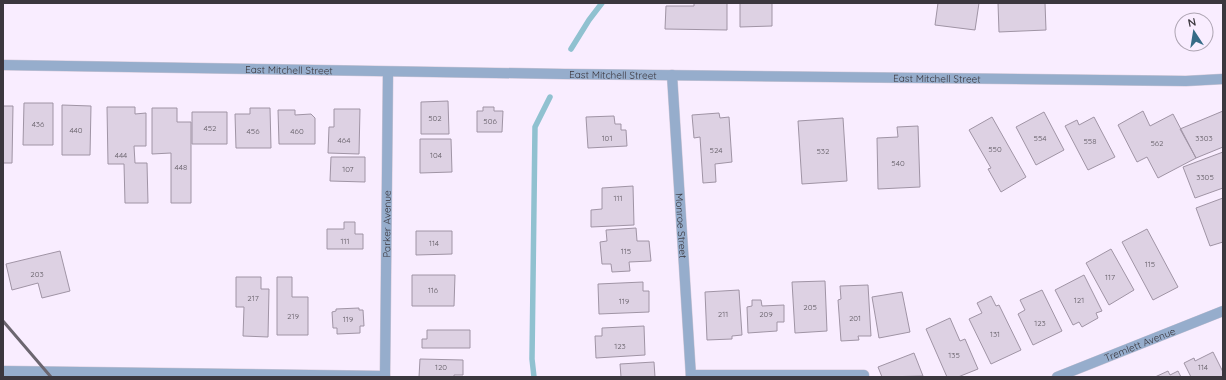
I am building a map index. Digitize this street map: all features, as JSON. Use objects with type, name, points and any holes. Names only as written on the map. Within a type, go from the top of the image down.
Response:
[{"type":"street","name":"East Mitchell Street","points":[[3,65],[388,72],[1186,81],[1223,79]]},
{"type":"street","name":"Parker Avenue","points":[[385,376],[388,72]]},
{"type":"street","name":"Monroe Street","points":[[672,75],[691,376]]},
{"type":"street","name":"Tremlett Avenue","points":[[1057,377],[1223,311]]},
{"type":"street","points":[[3,371],[385,376]]},
{"type":"street","points":[[691,376],[864,376]]},
{"type":"building","points":[[694,3],[727,3],[727,30],[665,29],[666,6],[694,6]]},
{"type":"building","points":[[740,3],[772,3],[772,26],[740,27]]},
{"type":"building","points":[[938,3],[979,3],[975,30],[935,25]]},
{"type":"building","points":[[998,3],[1045,3],[1046,30],[999,32]]},
{"type":"building","points":[[448,101],[449,134],[421,134],[421,102]]},
{"type":"building","points":[[24,103],[53,103],[53,145],[23,145]]},
{"type":"building","points":[[62,105],[91,106],[90,155],[62,155]]},
{"type":"building","points":[[3,106],[13,106],[12,163],[3,163]]},
{"type":"building","points":[[107,107],[135,107],[135,114],[146,113],[146,146],[134,146],[135,163],[147,163],[148,203],[125,203],[124,164],[108,164]]},
{"type":"building","points":[[483,107],[494,107],[494,111],[503,111],[502,132],[477,132],[477,111],[483,111]]},
{"type":"building","points":[[152,108],[177,108],[177,122],[191,122],[191,203],[171,203],[171,153],[152,154]]},
{"type":"building","points":[[250,108],[270,108],[271,148],[236,148],[235,114],[250,114]]},
{"type":"building","points":[[334,109],[360,109],[359,154],[328,153],[329,127],[334,127]]},
{"type":"building","points":[[278,110],[295,110],[295,115],[311,114],[315,118],[315,144],[279,144]]},
{"type":"building","points":[[1143,111],[1150,126],[1173,114],[1196,158],[1158,178],[1147,157],[1137,162],[1118,125]]},
{"type":"building","points":[[1223,111],[1223,147],[1196,158],[1180,129]]},
{"type":"building","points":[[192,112],[227,112],[227,144],[192,144]]},
{"type":"building","points":[[1044,112],[1064,150],[1036,165],[1016,127]]},
{"type":"building","points":[[719,113],[720,118],[729,117],[732,162],[715,164],[716,182],[703,183],[700,137],[694,138],[692,115]]},
{"type":"building","points":[[614,116],[615,124],[621,124],[621,130],[626,130],[627,146],[588,148],[586,117]]},
{"type":"building","points":[[992,117],[1026,177],[1001,192],[988,169],[991,168],[969,130]]},
{"type":"building","points":[[1094,117],[1115,157],[1088,170],[1065,126],[1077,120],[1079,125]]},
{"type":"building","points":[[843,118],[847,181],[802,184],[798,121]]},
{"type":"building","points":[[918,126],[920,187],[878,189],[877,138],[898,137],[897,127]]},
{"type":"building","points":[[420,139],[451,139],[452,172],[420,173]]},
{"type":"building","points":[[1223,152],[1223,188],[1195,198],[1183,167]]},
{"type":"building","points":[[331,157],[365,157],[365,182],[330,181]]},
{"type":"building","points":[[633,186],[634,225],[591,227],[591,210],[602,209],[602,188]]},
{"type":"building","points":[[1223,198],[1223,242],[1210,246],[1196,208]]},
{"type":"building","points":[[344,222],[355,222],[355,234],[363,234],[363,249],[327,249],[327,229],[344,229]]},
{"type":"building","points":[[636,228],[637,241],[649,241],[651,261],[629,262],[630,271],[612,272],[611,264],[602,264],[600,242],[607,241],[606,230]]},
{"type":"building","points":[[1147,229],[1178,287],[1153,300],[1122,242]]},
{"type":"building","points":[[416,231],[452,231],[452,254],[416,255]]},
{"type":"building","points":[[1111,249],[1134,290],[1109,305],[1086,263]]},
{"type":"building","points":[[60,251],[70,291],[42,298],[38,283],[12,290],[6,264]]},
{"type":"building","points":[[412,275],[455,275],[454,306],[412,306]]},
{"type":"building","points":[[1084,275],[1102,311],[1096,313],[1098,318],[1082,327],[1079,322],[1073,325],[1055,290]]},
{"type":"building","points":[[236,277],[261,277],[261,289],[269,289],[268,337],[243,336],[244,307],[236,307]]},
{"type":"building","points":[[277,277],[292,277],[292,297],[308,297],[308,335],[277,335]]},
{"type":"building","points":[[825,281],[827,331],[795,333],[792,282]]},
{"type":"building","points":[[643,282],[643,291],[649,291],[649,312],[599,314],[598,284]]},
{"type":"building","points":[[868,285],[871,336],[858,336],[859,340],[841,341],[838,300],[841,299],[840,286]]},
{"type":"building","points":[[739,290],[742,335],[732,336],[732,339],[707,340],[705,292]]},
{"type":"building","points":[[1042,290],[1062,331],[1033,345],[1018,314],[1025,310],[1020,300]]},
{"type":"building","points":[[902,292],[910,332],[879,338],[872,297]]},
{"type":"building","points":[[991,296],[996,306],[999,305],[1021,350],[991,364],[969,319],[982,313],[977,303]]},
{"type":"building","points":[[752,300],[761,300],[762,306],[784,305],[784,322],[777,322],[777,331],[748,333],[747,307],[752,306]]},
{"type":"building","points":[[359,308],[359,310],[363,310],[364,326],[360,326],[360,333],[337,334],[337,328],[333,328],[332,312],[336,311],[336,309]]},
{"type":"building","points":[[950,318],[960,341],[965,339],[978,369],[958,377],[947,377],[926,329]]},
{"type":"building","points":[[644,326],[645,355],[596,358],[595,336],[602,336],[602,328]]},
{"type":"building","points":[[427,330],[470,330],[470,348],[422,348],[422,339],[427,339]]},
{"type":"building","points":[[1213,352],[1223,372],[1223,377],[1191,377],[1184,363],[1194,358],[1195,361]]},
{"type":"building","points":[[914,353],[923,376],[882,377],[878,367]]},
{"type":"building","points":[[420,359],[463,360],[463,375],[454,375],[454,377],[419,377]]},
{"type":"building","points":[[654,362],[655,377],[621,377],[620,364]]},
{"type":"building","points":[[1168,371],[1170,375],[1178,371],[1181,377],[1155,377]]},
{"type":"waterway","points":[[571,49],[589,20],[602,3]]},
{"type":"waterway","points":[[534,377],[532,359],[535,127],[550,97]]},
{"type":"railway","points":[[3,321],[51,377]]}]
